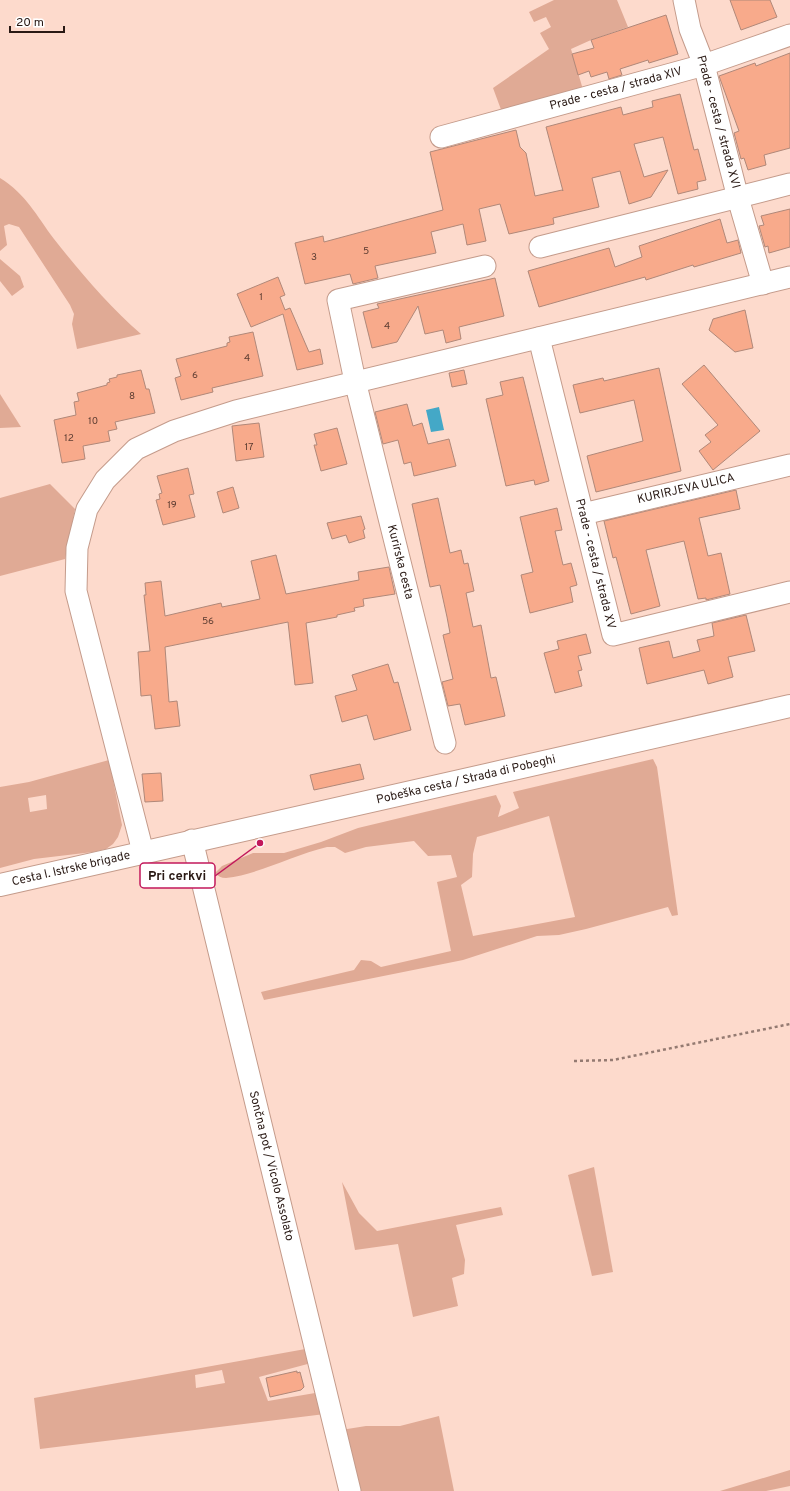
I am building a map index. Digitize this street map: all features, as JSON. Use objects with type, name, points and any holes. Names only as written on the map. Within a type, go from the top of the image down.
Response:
[{"type":"street","name":"Prade - cesta / strada XVI","points":[[684,0],[690,29],[704,65],[738,198],[763,284]]},
{"type":"street","name":"Prade - cesta / strada XIV","points":[[441,137],[704,65],[790,35]]},
{"type":"street","name":"Prade - cesta / strada XVI","points":[[540,248],[790,184]]},
{"type":"street","name":"Kurirska cesta","points":[[445,743],[355,381],[338,300],[485,266]]},
{"type":"street","points":[[143,852],[76,591],[77,548],[87,510],[105,480],[136,449],[174,432],[236,411],[790,277]]},
{"type":"street","name":"Prade - cesta / strada XV","points":[[539,338],[613,635],[790,592]]},
{"type":"street","name":"KURIRJEVA ULICA","points":[[583,514],[790,465]]},
{"type":"street","name":"Pobeška cesta / Strada di Pobeghi","points":[[143,852],[464,781],[790,706]]},
{"type":"street","name":"Sončna pot / Vicolo Assolato","points":[[192,840],[350,1491]]},
{"type":"street","name":"Cesta I. Istrske brigade","points":[[0,885],[143,852]]},
{"type":"path","points":[[574,1061],[613,1060],[790,1024]]},
{"type":"shaded area","points":[[554,0],[617,0],[628,27],[571,49],[584,93],[503,115],[493,88],[549,49],[540,33],[551,27],[546,17],[534,22],[529,12]]},
{"type":"shaded area","points":[[0,178],[24,198],[54,239],[85,276],[106,300],[141,334],[77,349],[72,324],[74,314],[70,305],[19,227],[9,224],[4,226],[7,245],[0,251]]},
{"type":"shaded area","points":[[0,259],[20,276],[24,287],[12,296],[0,281]]},
{"type":"shaded area","points":[[0,394],[21,427],[0,428]]},
{"type":"shaded area","points":[[50,484],[75,509],[65,559],[0,576],[0,498]]},
{"type":"shaded area","points":[[653,759],[657,767],[678,915],[672,916],[668,907],[559,935],[537,936],[463,960],[264,1000],[261,992],[354,970],[361,960],[371,961],[381,967],[451,951],[437,882],[457,877],[451,855],[428,856],[414,841],[366,847],[345,853],[335,847],[327,847],[314,850],[251,873],[226,878],[220,877],[215,873],[222,866],[253,853],[284,853],[321,842],[358,828],[496,795],[501,806],[498,817],[519,808],[513,792]],"holes":[[[549,816],[575,917],[473,936],[461,885],[472,877],[473,854],[477,837]]]},
{"type":"shaded area","points":[[109,760],[122,825],[118,837],[113,844],[106,849],[34,859],[0,868],[0,787],[29,782]],"holes":[[[46,795],[47,809],[30,812],[28,798]]]},
{"type":"shaded area","points":[[594,1167],[613,1272],[592,1276],[568,1175]]},
{"type":"shaded area","points":[[342,1182],[359,1213],[377,1231],[501,1207],[503,1215],[456,1225],[465,1260],[464,1274],[452,1278],[458,1306],[413,1317],[398,1244],[355,1250]]},
{"type":"shaded area","points":[[311,1348],[315,1362],[259,1377],[268,1401],[321,1392],[325,1414],[40,1449],[34,1398]],"holes":[[[222,1370],[225,1383],[196,1388],[195,1375]]]},
{"type":"shaded area","points":[[439,1416],[454,1491],[357,1491],[341,1430],[366,1426],[400,1426]]},
{"type":"shaded area","points":[[790,1470],[790,1486],[766,1491],[720,1491]]},
{"type":"water","points":[[439,407],[444,430],[431,432],[426,410]]},
{"type":"building","points":[[730,0],[770,0],[777,17],[741,30]]},
{"type":"building","points":[[666,15],[678,54],[649,63],[648,60],[620,69],[622,75],[609,79],[607,72],[591,77],[589,71],[578,75],[572,54],[594,48],[591,40]]},
{"type":"building","points":[[790,53],[790,148],[764,155],[766,165],[748,170],[744,158],[741,159],[734,133],[739,131],[719,76],[755,63],[756,66]]},
{"type":"building","points":[[680,94],[694,150],[698,149],[706,180],[697,182],[698,189],[678,194],[663,137],[634,144],[644,177],[668,170],[651,197],[629,204],[620,171],[592,178],[599,207],[553,218],[554,224],[509,234],[500,204],[479,209],[486,241],[467,245],[463,224],[431,232],[436,253],[375,266],[378,278],[353,284],[350,274],[305,284],[295,243],[323,236],[324,242],[443,210],[430,152],[516,130],[520,147],[526,153],[535,196],[563,191],[546,127],[621,107],[623,115],[653,107],[652,101]]},
{"type":"building","points":[[790,209],[790,247],[769,253],[768,246],[765,247],[759,226],[764,225],[761,216]]},
{"type":"building","points":[[720,219],[727,243],[738,240],[741,253],[694,267],[693,265],[646,280],[645,277],[539,307],[528,271],[609,248],[615,267],[642,257],[639,246]]},
{"type":"building","points":[[278,277],[285,295],[280,297],[285,310],[290,308],[309,352],[320,349],[323,364],[297,370],[283,314],[251,327],[237,294]]},
{"type":"building","points":[[495,278],[504,316],[459,327],[461,339],[446,343],[443,330],[425,334],[418,306],[397,342],[372,348],[363,312],[379,308],[377,304]]},
{"type":"building","points":[[745,310],[753,348],[735,352],[709,330],[713,319]]},
{"type":"building","points":[[253,332],[263,376],[212,388],[213,392],[181,400],[175,378],[181,376],[176,359],[227,346],[227,343],[230,342],[229,337]]},
{"type":"building","points":[[704,365],[760,431],[713,470],[699,451],[711,442],[705,435],[718,425],[682,384]]},
{"type":"building","points":[[659,368],[681,471],[596,492],[587,456],[643,441],[634,400],[580,413],[573,385],[603,378],[604,381]]},
{"type":"building","points":[[141,370],[146,389],[149,389],[155,413],[115,422],[117,429],[108,431],[110,441],[83,446],[85,459],[62,463],[54,420],[76,415],[74,402],[79,401],[77,393],[107,385],[107,383],[110,382],[109,379],[117,377],[117,375]]},
{"type":"building","points":[[464,370],[467,384],[452,387],[449,373]]},
{"type":"building","points":[[523,377],[549,481],[535,485],[534,480],[506,486],[486,399],[503,395],[500,382]]},
{"type":"building","points":[[407,404],[413,426],[422,423],[428,444],[449,439],[456,466],[414,476],[411,462],[404,464],[398,440],[383,444],[375,412]]},
{"type":"building","points":[[259,423],[264,457],[236,461],[232,426]]},
{"type":"building","points":[[337,428],[347,464],[321,471],[314,445],[317,445],[314,434]]},
{"type":"building","points":[[188,468],[194,494],[189,495],[195,517],[163,525],[156,500],[160,499],[159,494],[162,493],[157,476]]},
{"type":"building","points":[[233,487],[239,508],[223,513],[217,492]]},
{"type":"building","points":[[736,490],[740,509],[699,518],[708,556],[721,553],[730,594],[706,600],[706,598],[698,599],[684,541],[646,550],[660,606],[631,614],[616,557],[613,558],[604,521]]},
{"type":"building","points":[[438,498],[450,553],[461,550],[464,564],[468,563],[474,591],[466,593],[473,627],[481,625],[491,678],[496,677],[505,716],[465,725],[460,704],[448,706],[442,682],[453,679],[443,635],[450,633],[440,585],[430,587],[412,504]]},
{"type":"building","points":[[557,508],[562,530],[555,531],[563,565],[571,563],[577,585],[570,587],[573,602],[530,613],[521,575],[533,572],[520,517]]},
{"type":"building","points":[[361,516],[365,529],[363,530],[365,538],[349,543],[346,535],[332,539],[327,523]]},
{"type":"building","points":[[276,555],[286,594],[359,580],[358,572],[389,567],[395,594],[363,599],[364,606],[354,608],[355,611],[337,615],[337,617],[306,623],[313,683],[295,685],[288,622],[165,647],[169,702],[177,701],[180,726],[155,729],[151,695],[141,696],[138,652],[150,651],[144,595],[146,595],[145,583],[161,581],[165,616],[221,603],[222,607],[237,604],[260,599],[251,561]]},
{"type":"building","points":[[746,615],[755,651],[728,657],[733,677],[708,684],[704,670],[647,684],[639,648],[669,641],[673,658],[700,651],[697,640],[714,636],[712,623]]},
{"type":"building","points":[[586,634],[591,653],[578,656],[582,670],[578,671],[582,686],[555,693],[544,653],[559,649],[557,641]]},
{"type":"building","points":[[388,664],[394,683],[398,682],[411,730],[374,740],[367,715],[342,722],[335,696],[357,690],[352,675]]},
{"type":"building","points":[[360,764],[364,779],[314,790],[310,775]]},
{"type":"building","points":[[161,773],[163,801],[145,802],[142,774]]},
{"type":"building","points":[[297,1371],[297,1373],[300,1372],[304,1387],[301,1390],[270,1397],[266,1378]]},
{"type":"place","name":"Pri cerkvi","points":[[260,843]]}]
